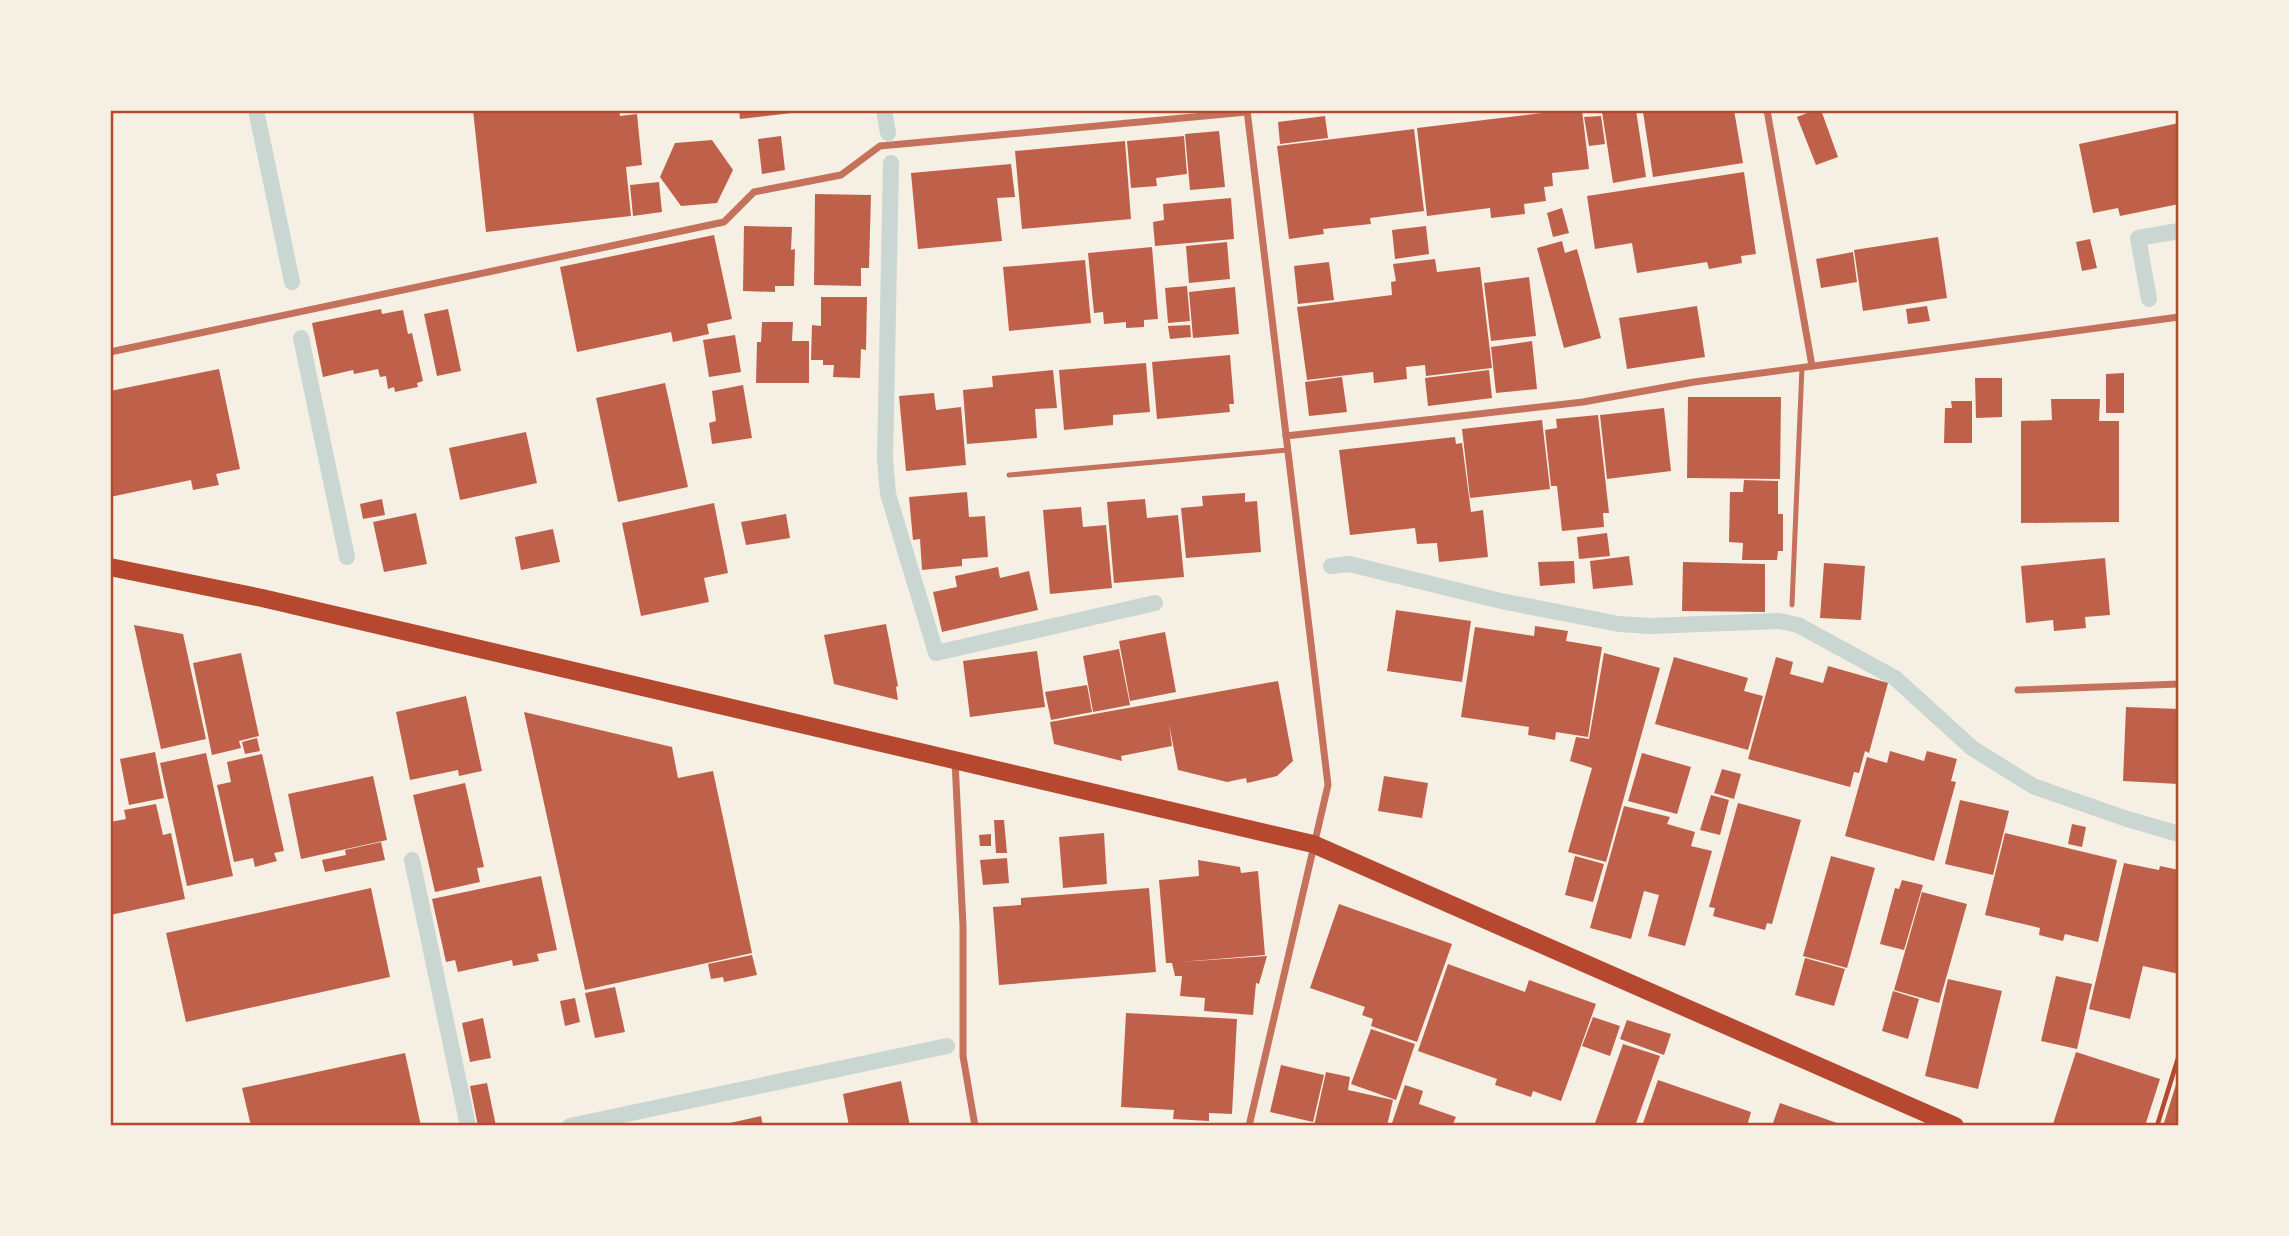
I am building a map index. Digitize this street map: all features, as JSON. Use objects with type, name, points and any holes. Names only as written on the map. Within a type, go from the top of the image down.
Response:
[{"type":"main road","points":[[110,568],[275,601],[1313,844],[1955,1126]]},
{"type":"street","points":[[1767,110],[1812,366]]},
{"type":"street","points":[[110,352],[723,222],[754,192],[841,175],[880,146],[1247,111],[1328,785],[1249,1126]]},
{"type":"street","points":[[1286,436],[1583,402],[1694,382],[2179,317]]},
{"type":"street","points":[[2018,690],[2179,684]]},
{"type":"street","points":[[955,760],[963,926],[963,1056],[975,1126]]},
{"type":"lane","points":[[1792,605],[1802,367]]},
{"type":"lane","points":[[1009,475],[1288,450]]},
{"type":"path","points":[[2157,1126],[2179,1055]]},
{"type":"building","points":[[473,110],[619,110],[620,116],[637,114],[642,165],[626,167],[631,216],[486,232]]},
{"type":"building","points":[[739,110],[800,110],[800,112],[740,119]]},
{"type":"building","points":[[1582,110],[1589,169],[1552,173],[1553,186],[1544,187],[1546,201],[1524,204],[1525,214],[1491,218],[1490,208],[1427,216],[1417,128]]},
{"type":"building","points":[[1636,110],[1646,177],[1613,183],[1602,112]]},
{"type":"building","points":[[1734,110],[1743,163],[1653,177],[1643,112]]},
{"type":"building","points":[[1821,110],[1838,157],[1816,165],[1797,117]]},
{"type":"building","points":[[1325,116],[1328,138],[1280,144],[1278,122]]},
{"type":"building","points":[[1601,116],[1605,144],[1589,146],[1584,117]]},
{"type":"building","points":[[2179,123],[2179,204],[2120,216],[2118,208],[2093,213],[2079,144]]},
{"type":"building","points":[[1414,129],[1424,211],[1370,218],[1371,224],[1323,229],[1324,234],[1289,239],[1277,146]]},
{"type":"building","points":[[1219,131],[1225,187],[1190,190],[1185,134]]},
{"type":"building","points":[[781,136],[785,170],[762,174],[758,139]]},
{"type":"building","points":[[1184,136],[1187,174],[1156,178],[1157,186],[1131,188],[1127,141]]},
{"type":"building","points":[[712,140],[733,170],[717,203],[681,206],[660,177],[675,143]]},
{"type":"building","points":[[1125,141],[1131,219],[1022,229],[1015,151]]},
{"type":"building","points":[[1011,164],[1015,197],[997,198],[1002,241],[918,249],[911,173]]},
{"type":"building","points":[[1744,172],[1756,254],[1741,256],[1742,263],[1709,269],[1707,262],[1637,273],[1632,243],[1595,249],[1587,196]]},
{"type":"building","points":[[659,182],[662,212],[633,216],[630,185]]},
{"type":"building","points":[[815,194],[871,195],[869,268],[861,268],[861,286],[814,285]]},
{"type":"building","points":[[1231,198],[1234,239],[1155,246],[1153,222],[1164,220],[1163,204]]},
{"type":"building","points":[[1562,208],[1569,233],[1553,237],[1547,213]]},
{"type":"building","points":[[744,226],[792,227],[791,250],[795,249],[794,286],[775,286],[775,292],[743,291]]},
{"type":"building","points":[[1426,226],[1429,254],[1395,259],[1392,230]]},
{"type":"building","points":[[714,235],[732,319],[707,324],[709,334],[673,342],[671,332],[577,352],[560,267]]},
{"type":"building","points":[[1938,237],[1947,298],[1863,311],[1854,250]]},
{"type":"building","points":[[2090,239],[2097,268],[2082,271],[2076,242]]},
{"type":"building","points":[[1562,241],[1565,253],[1577,249],[1601,338],[1564,348],[1537,248]]},
{"type":"building","points":[[1227,242],[1230,279],[1189,283],[1186,246]]},
{"type":"building","points":[[1152,247],[1158,319],[1144,320],[1144,327],[1126,328],[1126,322],[1104,324],[1103,312],[1094,313],[1088,253]]},
{"type":"building","points":[[1853,252],[1857,282],[1821,288],[1816,259]]},
{"type":"building","points":[[1435,259],[1437,272],[1480,267],[1492,368],[1426,376],[1425,365],[1406,367],[1407,379],[1374,383],[1373,372],[1307,380],[1297,307],[1392,295],[1391,282],[1396,281],[1393,264]]},
{"type":"building","points":[[1085,260],[1091,323],[1009,331],[1003,267]]},
{"type":"building","points":[[1329,262],[1334,300],[1298,304],[1294,266]]},
{"type":"building","points":[[1529,277],[1536,336],[1491,341],[1484,283]]},
{"type":"building","points":[[1187,286],[1190,321],[1168,323],[1165,288]]},
{"type":"building","points":[[1235,287],[1239,334],[1193,338],[1189,292]]},
{"type":"building","points":[[821,297],[867,297],[866,350],[861,349],[860,378],[833,377],[834,365],[823,365],[823,360],[811,360],[812,325],[821,326]]},
{"type":"building","points":[[1697,306],[1705,357],[1627,369],[1619,318]]},
{"type":"building","points":[[1927,306],[1930,321],[1908,324],[1906,309]]},
{"type":"building","points":[[381,309],[382,314],[403,310],[408,334],[412,333],[423,381],[417,383],[418,387],[395,392],[394,387],[388,389],[386,376],[380,377],[378,369],[354,374],[353,370],[323,377],[312,323]]},
{"type":"building","points":[[448,309],[461,371],[437,376],[424,314]]},
{"type":"building","points":[[762,322],[793,322],[792,341],[809,341],[809,383],[756,383],[757,342],[761,342]]},
{"type":"building","points":[[1190,325],[1191,337],[1170,339],[1168,326]]},
{"type":"building","points":[[735,335],[741,372],[709,377],[703,340]]},
{"type":"building","points":[[1532,341],[1537,389],[1496,393],[1491,347]]},
{"type":"building","points":[[1230,355],[1234,404],[1229,404],[1230,412],[1157,419],[1152,362]]},
{"type":"building","points":[[1146,363],[1150,412],[1113,415],[1113,425],[1064,430],[1059,370]]},
{"type":"building","points":[[219,369],[240,469],[216,474],[219,485],[193,490],[191,480],[110,497],[110,391]]},
{"type":"building","points":[[1053,370],[1057,408],[1035,409],[1037,438],[967,444],[963,390],[993,387],[992,376]]},
{"type":"building","points":[[1489,370],[1492,398],[1428,406],[1425,378]]},
{"type":"building","points":[[2124,373],[2124,413],[2106,413],[2106,374]]},
{"type":"building","points":[[1342,377],[1347,412],[1309,416],[1305,382]]},
{"type":"building","points":[[1975,378],[2002,378],[2002,417],[1976,418]]},
{"type":"building","points":[[665,383],[688,487],[618,502],[596,398]]},
{"type":"building","points":[[743,385],[752,438],[712,444],[709,423],[716,421],[712,391]]},
{"type":"building","points":[[934,393],[936,410],[961,407],[966,465],[906,471],[899,396]]},
{"type":"building","points":[[1688,397],[1781,397],[1780,479],[1687,478]]},
{"type":"building","points":[[2051,399],[2100,399],[2099,421],[2119,421],[2119,522],[2021,523],[2021,421],[2052,420]]},
{"type":"building","points":[[1951,401],[1972,401],[1972,443],[1944,443],[1945,408],[1952,408]]},
{"type":"building","points":[[1664,408],[1671,471],[1607,479],[1600,415]]},
{"type":"building","points":[[1598,415],[1609,513],[1603,513],[1604,527],[1562,531],[1557,486],[1551,486],[1545,430],[1557,428],[1556,419]]},
{"type":"building","points":[[1542,420],[1550,489],[1470,498],[1462,429]]},
{"type":"building","points":[[526,432],[537,483],[460,500],[449,448]]},
{"type":"building","points":[[1455,437],[1456,444],[1462,443],[1471,512],[1483,510],[1488,557],[1439,562],[1437,543],[1417,544],[1415,528],[1350,535],[1339,450]]},
{"type":"building","points":[[1744,480],[1778,481],[1778,514],[1783,514],[1783,551],[1778,551],[1777,560],[1742,560],[1743,543],[1729,542],[1730,492],[1743,492]]},
{"type":"building","points":[[967,492],[969,517],[985,516],[988,557],[962,559],[962,566],[922,570],[920,539],[913,540],[909,497]]},
{"type":"building","points":[[1245,493],[1245,502],[1257,501],[1261,552],[1186,558],[1181,508],[1203,506],[1202,496]]},
{"type":"building","points":[[382,499],[385,515],[363,519],[360,504]]},
{"type":"building","points":[[1145,499],[1147,518],[1178,515],[1184,577],[1114,583],[1107,502]]},
{"type":"building","points":[[714,503],[728,573],[704,578],[709,602],[641,616],[622,523]]},
{"type":"building","points":[[1081,507],[1083,527],[1106,525],[1112,588],[1050,594],[1043,510]]},
{"type":"building","points":[[416,513],[427,564],[384,572],[373,522]]},
{"type":"building","points":[[786,514],[790,538],[746,545],[741,522]]},
{"type":"building","points":[[553,529],[560,562],[521,570],[515,537]]},
{"type":"building","points":[[1607,533],[1610,556],[1579,559],[1577,537]]},
{"type":"building","points":[[1629,556],[1633,585],[1593,589],[1590,561]]},
{"type":"building","points":[[2105,558],[2110,615],[2085,617],[2086,628],[2054,631],[2053,620],[2026,623],[2021,566]]},
{"type":"building","points":[[1574,561],[1575,583],[1540,586],[1538,562]]},
{"type":"building","points":[[1683,562],[1765,564],[1765,612],[1682,611]]},
{"type":"building","points":[[1824,563],[1865,566],[1861,620],[1820,618]]},
{"type":"building","points":[[998,567],[1000,578],[1029,571],[1038,610],[942,632],[933,592],[957,587],[955,576]]},
{"type":"building","points":[[1396,610],[1471,621],[1462,682],[1387,671]]},
{"type":"building","points":[[886,624],[898,686],[898,700],[834,684],[824,635]]},
{"type":"building","points":[[134,625],[183,634],[206,739],[161,749]]},
{"type":"building","points":[[1535,626],[1568,631],[1566,641],[1602,647],[1588,737],[1556,732],[1555,740],[1528,735],[1529,727],[1461,717],[1475,627],[1534,636]]},
{"type":"building","points":[[1165,632],[1176,692],[1130,701],[1119,641]]},
{"type":"building","points":[[1119,649],[1130,705],[1093,712],[1083,656]]},
{"type":"building","points":[[1037,651],[1045,707],[970,717],[963,661]]},
{"type":"building","points":[[241,653],[259,736],[239,741],[241,748],[212,755],[193,663]]},
{"type":"building","points":[[1604,653],[1660,668],[1606,862],[1568,852],[1592,768],[1570,761],[1576,737],[1589,739]]},
{"type":"building","points":[[1674,657],[1748,678],[1744,691],[1763,696],[1748,750],[1655,724]]},
{"type":"building","points":[[1776,657],[1793,662],[1790,674],[1823,683],[1828,666],[1888,683],[1869,753],[1865,751],[1859,773],[1854,772],[1850,787],[1748,759]]},
{"type":"building","points":[[1278,681],[1293,761],[1277,776],[1247,783],[1246,778],[1227,782],[1178,770],[1169,724],[1172,746],[1121,756],[1122,761],[1054,744],[1050,722]]},
{"type":"building","points":[[1087,685],[1092,712],[1051,720],[1045,692]]},
{"type":"building","points":[[466,696],[482,771],[459,776],[458,770],[410,780],[396,712]]},
{"type":"building","points":[[2126,707],[2179,709],[2179,784],[2123,781]]},
{"type":"building","points":[[524,712],[672,747],[678,778],[713,771],[752,953],[585,990]]},
{"type":"building","points":[[257,738],[260,751],[245,754],[242,742]]},
{"type":"building","points":[[1890,751],[1924,761],[1927,751],[1957,759],[1951,781],[1956,782],[1934,861],[1845,836],[1867,757],[1887,763]]},
{"type":"building","points":[[155,752],[164,798],[129,805],[120,759]]},
{"type":"building","points":[[206,753],[233,876],[187,886],[160,763]]},
{"type":"building","points":[[1642,753],[1691,767],[1677,814],[1628,801]]},
{"type":"building","points":[[262,754],[284,851],[274,853],[277,861],[255,867],[253,858],[234,862],[217,785],[231,782],[227,762]]},
{"type":"building","points":[[1722,769],[1741,774],[1734,799],[1714,793]]},
{"type":"building","points":[[373,776],[387,840],[301,859],[288,794]]},
{"type":"building","points":[[1384,776],[1428,783],[1422,818],[1378,811]]},
{"type":"building","points":[[465,783],[484,867],[477,868],[480,882],[435,892],[413,795]]},
{"type":"building","points":[[1711,795],[1729,800],[1720,835],[1700,830]]},
{"type":"building","points":[[1960,800],[2009,811],[1993,875],[1945,864]]},
{"type":"building","points":[[1738,803],[1801,820],[1772,924],[1767,923],[1765,930],[1713,916],[1715,908],[1709,907]]},
{"type":"building","points":[[156,804],[163,835],[171,833],[185,899],[110,915],[110,822],[126,819],[124,810]]},
{"type":"building","points":[[1624,806],[1670,817],[1667,824],[1695,832],[1691,846],[1712,851],[1685,946],[1648,936],[1659,895],[1644,891],[1631,939],[1590,928]]},
{"type":"building","points":[[994,820],[1004,820],[1007,853],[996,853]]},
{"type":"building","points":[[2072,824],[2086,827],[2082,847],[2068,844]]},
{"type":"building","points":[[1104,833],[1107,884],[1063,888],[1059,837]]},
{"type":"building","points":[[2005,833],[2117,860],[2098,942],[2065,934],[2063,941],[2039,935],[2040,928],[1985,915]]},
{"type":"building","points":[[991,834],[991,846],[980,846],[979,835]]},
{"type":"building","points":[[381,842],[385,860],[325,872],[322,860],[346,855],[345,850]]},
{"type":"building","points":[[1575,856],[1604,864],[1593,902],[1565,895]]},
{"type":"building","points":[[1831,856],[1875,868],[1847,968],[1803,956]]},
{"type":"building","points":[[1007,858],[1009,883],[983,885],[980,860]]},
{"type":"building","points":[[1198,860],[1240,867],[1241,873],[1258,871],[1265,955],[1180,962],[1267,956],[1259,984],[1256,983],[1253,1015],[1204,1011],[1205,998],[1180,996],[1182,976],[1175,976],[1172,963],[1166,963],[1159,880],[1199,876]]},
{"type":"building","points":[[2124,863],[2159,870],[2160,866],[2179,870],[2179,974],[2143,966],[2130,1019],[2089,1009]]},
{"type":"building","points":[[541,876],[557,950],[537,954],[539,961],[513,966],[512,960],[458,972],[455,960],[446,962],[432,899]]},
{"type":"building","points":[[1902,880],[1923,885],[1904,950],[1880,944],[1895,888],[1899,889]]},
{"type":"building","points":[[371,888],[390,977],[186,1022],[166,933]]},
{"type":"building","points":[[1149,888],[1156,972],[999,985],[993,907],[1021,905],[1021,898]]},
{"type":"building","points":[[1922,892],[1967,904],[1939,1003],[1894,990]]},
{"type":"building","points":[[1339,904],[1452,944],[1417,1042],[1371,1026],[1373,1019],[1362,1015],[1365,1007],[1310,988]]},
{"type":"building","points":[[752,955],[757,975],[724,982],[723,977],[711,979],[708,964]]},
{"type":"building","points":[[1805,958],[1845,969],[1834,1006],[1795,995]]},
{"type":"building","points":[[1448,964],[1525,992],[1529,980],[1596,1004],[1561,1101],[1533,1091],[1531,1097],[1495,1085],[1497,1079],[1418,1051]]},
{"type":"building","points":[[2056,976],[2092,984],[2077,1049],[2041,1041]]},
{"type":"building","points":[[1948,979],[2002,991],[1978,1089],[1925,1076]]},
{"type":"building","points":[[615,987],[625,1032],[595,1038],[585,993]]},
{"type":"building","points":[[1893,991],[1919,999],[1908,1039],[1882,1031]]},
{"type":"building","points":[[575,998],[580,1022],[565,1026],[560,1001]]},
{"type":"building","points":[[1126,1013],[1237,1019],[1232,1114],[1209,1113],[1209,1121],[1173,1119],[1174,1110],[1121,1107]]},
{"type":"building","points":[[1593,1017],[1620,1026],[1610,1056],[1582,1046]]},
{"type":"building","points":[[483,1018],[491,1058],[470,1062],[462,1023]]},
{"type":"building","points":[[1627,1020],[1671,1034],[1664,1055],[1620,1039]]},
{"type":"building","points":[[1371,1029],[1415,1044],[1396,1100],[1351,1084]]},
{"type":"building","points":[[1623,1044],[1660,1056],[1635,1126],[1594,1126]]},
{"type":"building","points":[[2076,1052],[2160,1079],[2145,1126],[2053,1124]]},
{"type":"building","points":[[405,1053],[421,1126],[251,1126],[242,1088]]},
{"type":"building","points":[[1281,1065],[1324,1075],[1313,1122],[1270,1112]]},
{"type":"building","points":[[1326,1072],[1350,1077],[1348,1090],[1393,1100],[1387,1126],[1314,1126]]},
{"type":"building","points":[[2178,1078],[2179,1126],[2163,1126]]},
{"type":"building","points":[[1658,1080],[1751,1112],[1747,1126],[1642,1126]]},
{"type":"building","points":[[901,1081],[910,1126],[849,1126],[843,1094]]},
{"type":"building","points":[[487,1083],[496,1126],[478,1126],[470,1086]]},
{"type":"building","points":[[1405,1085],[1423,1091],[1419,1104],[1456,1117],[1452,1126],[1391,1126]]},
{"type":"building","points":[[1780,1103],[1837,1123],[1836,1126],[1772,1126]]},
{"type":"building","points":[[761,1116],[763,1126],[721,1126],[721,1125]]},
{"type":"waterway","points":[[256,110],[292,282]]},
{"type":"waterway","points":[[884,110],[888,133]]},
{"type":"waterway","points":[[891,163],[885,459],[888,494],[936,653],[1155,603]]},
{"type":"waterway","points":[[2149,299],[2138,238],[2179,231]]},
{"type":"waterway","points":[[301,338],[347,557]]},
{"type":"waterway","points":[[1331,566],[1349,564],[1501,601],[1619,624],[1650,626],[1779,621],[1798,625],[1895,678],[1972,748],[2033,786],[2179,834]]},
{"type":"waterway","points":[[412,860],[468,1126]]},
{"type":"waterway","points":[[570,1126],[947,1046]]}]
